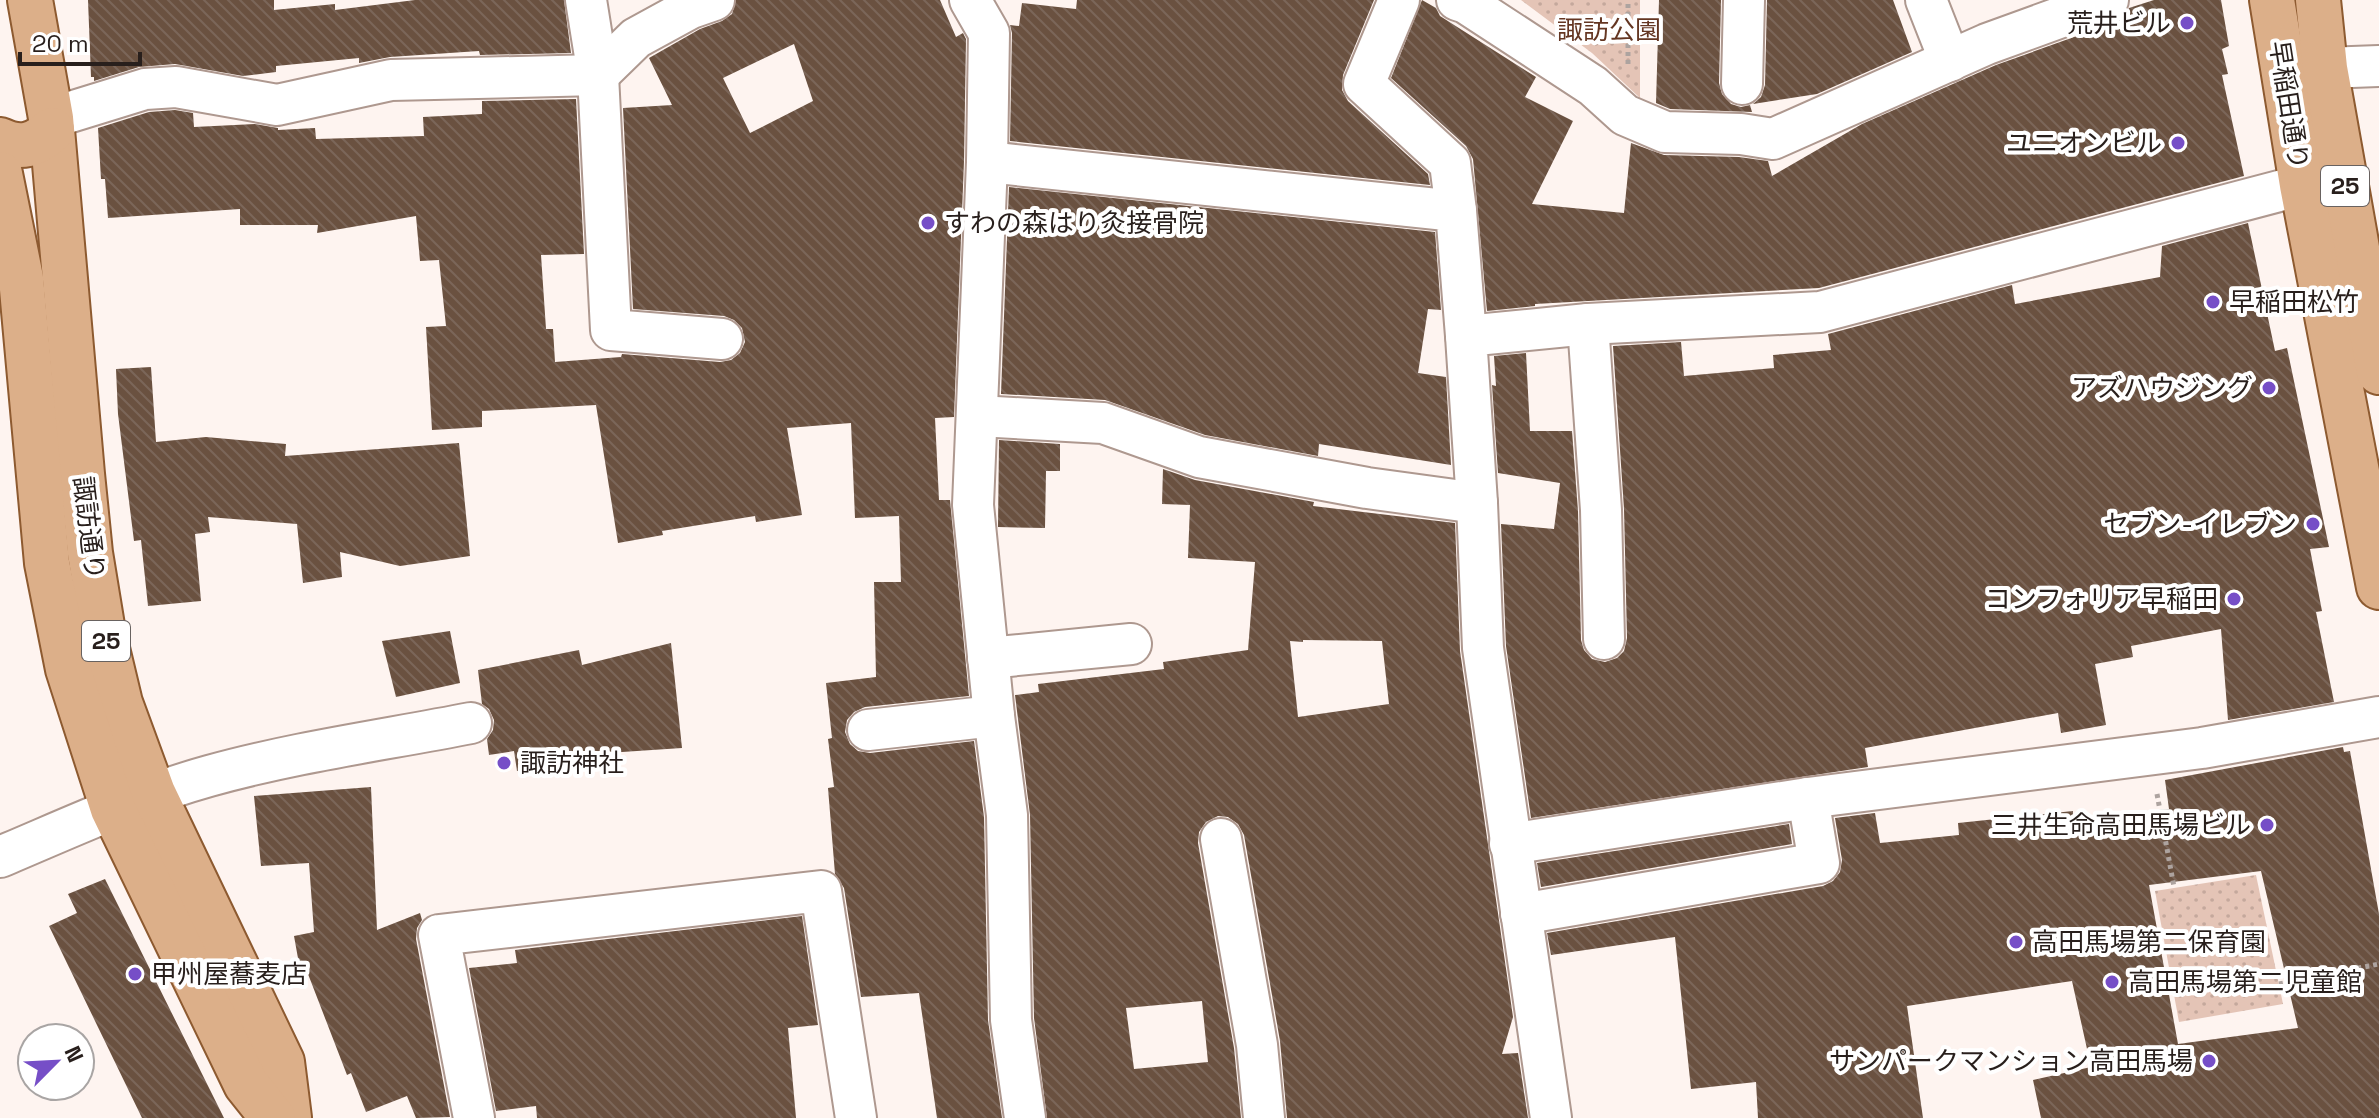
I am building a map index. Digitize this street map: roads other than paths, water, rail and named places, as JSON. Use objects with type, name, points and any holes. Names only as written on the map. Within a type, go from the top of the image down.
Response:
[{"type":"main road","name":"諏訪通り","points":[[30,0],[51,124],[90,553],[103,632],[120,703],[153,793],[282,1062],[289,1118]]},
{"type":"main road","name":"早稲田通り","points":[[2272,0],[2302,185],[2379,587]]},
{"type":"main road","name":"早稲田通り","points":[[2318,0],[2325,68],[2379,372]]},
{"type":"main road","points":[[0,140],[26,147],[40,141],[51,124]]},
{"type":"main road","name":"諏訪通り","points":[[0,174],[21,278],[47,563],[68,669],[113,809],[246,1084],[273,1118]]},
{"type":"street","points":[[586,0],[598,75],[611,330],[722,339]]},
{"type":"street","points":[[970,0],[989,33],[973,505],[1007,815],[1011,1020],[1025,1118]]},
{"type":"street","points":[[1399,0],[1364,84],[1450,163],[1466,336],[1483,648],[1551,1118]]},
{"type":"street","points":[[1457,0],[1593,86],[1625,115],[1665,132],[1741,134],[1773,139],[1987,44],[2108,0]]},
{"type":"street","points":[[1742,84],[1744,0]]},
{"type":"street","points":[[1926,0],[1950,61]]},
{"type":"street","points":[[51,124],[145,89],[176,87],[277,105],[391,80],[598,75],[636,38],[698,3]]},
{"type":"street","points":[[2325,68],[2379,66]]},
{"type":"street","points":[[987,162],[1456,211]]},
{"type":"street","points":[[1466,336],[1588,324],[1820,312],[2302,185]]},
{"type":"street","points":[[1588,324],[1601,510],[1604,639]]},
{"type":"street","points":[[978,416],[1103,423],[1199,457],[1367,488],[1477,503]]},
{"type":"street","points":[[988,658],[1131,644]]},
{"type":"street","points":[[868,730],[994,716]]},
{"type":"street","points":[[1510,844],[1808,798],[2150,755],[2379,717]]},
{"type":"street","points":[[0,857],[153,793],[210,776],[471,723]]},
{"type":"street","points":[[1521,914],[1819,863],[1808,798]]},
{"type":"street","points":[[1221,839],[1257,1045],[1264,1118]]},
{"type":"street","points":[[474,1118],[439,935],[821,891],[856,1118]]},
{"type":"place","name":"荒井ビル","points":[[2187,23]]},
{"type":"place","name":"ユニオンビル","points":[[2178,143]]},
{"type":"place","name":"すわの森はり灸接骨院","points":[[928,223]]},
{"type":"place","name":"早稲田松竹","points":[[2213,302]]},
{"type":"place","name":"アズハウジング","points":[[2269,388]]},
{"type":"place","name":"セブン-イレブン","points":[[2313,524]]},
{"type":"place","name":"コンフォリア早稲田","points":[[2234,599]]},
{"type":"place","name":"諏訪神社","points":[[504,763]]},
{"type":"place","name":"三井生命高田馬場ビル","points":[[2267,825]]},
{"type":"place","name":"高田馬場第二保育園","points":[[2016,942]]},
{"type":"place","name":"甲州屋蕎麦店","points":[[135,974]]},
{"type":"place","name":"高田馬場第二児童館","points":[[2112,982]]},
{"type":"place","name":"サンパークマンション高田馬場","points":[[2209,1061]]},
{"type":"park label","name":"諏訪公園","points":[[1609,30]]}]
